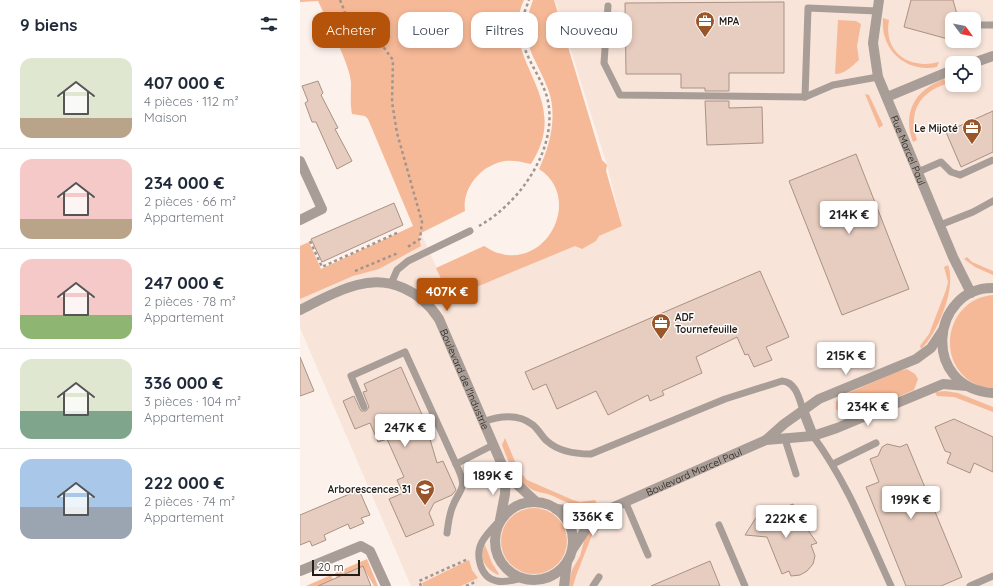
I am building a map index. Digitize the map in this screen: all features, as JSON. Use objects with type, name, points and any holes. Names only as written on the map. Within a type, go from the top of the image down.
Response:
[{"type":"street","name":"Rue Marcel Paul","points":[[880,0],[873,43],[878,77],[940,225],[971,294]]},
{"type":"street","points":[[981,60],[993,56]]},
{"type":"street","points":[[887,96],[945,73]]},
{"type":"street","points":[[300,161],[322,209],[300,220]]},
{"type":"street","name":"Boulevard de l'Industrie","points":[[300,310],[355,285],[374,282],[391,284],[414,293],[422,298],[434,312],[506,474],[535,502]]},
{"type":"street","points":[[993,288],[971,294],[958,303],[948,315],[943,330],[942,346],[946,362],[955,376],[967,386],[983,393],[993,394]]},
{"type":"street","name":"Boulevard Marcel Paul","points":[[572,550],[588,526],[600,513],[766,440],[819,399],[916,358],[931,348],[943,330]]},
{"type":"street","name":"Boulevard Marcel Paul","points":[[766,440],[813,436],[837,428],[936,386],[944,384],[967,386]]},
{"type":"street","points":[[803,410],[813,436]]},
{"type":"street","name":"Boulevard de l'Industrie","points":[[500,520],[505,494],[506,474]]},
{"type":"street","points":[[564,586],[567,561],[572,550],[573,538],[565,517],[556,509],[546,504],[525,502],[515,506],[500,520],[495,531],[494,543],[497,555],[503,565],[511,573],[530,582],[552,576],[567,561]]},
{"type":"street","points":[[556,509],[600,513]]},
{"type":"street","points":[[300,571],[361,546],[370,551],[386,586]]},
{"type":"lane","points":[[608,6],[604,63],[620,95],[805,97],[833,85],[878,77]]},
{"type":"lane","points":[[805,97],[808,8],[877,11]]},
{"type":"lane","points":[[981,25],[993,25]]},
{"type":"lane","points":[[918,172],[941,162],[951,172],[960,175],[993,160]]},
{"type":"lane","points":[[940,225],[973,212],[993,200]]},
{"type":"lane","points":[[391,284],[397,270],[408,261],[470,231]]},
{"type":"lane","points":[[364,407],[351,376],[406,352],[461,476],[462,485],[460,494],[451,509],[447,533]]},
{"type":"lane","points":[[483,422],[499,416],[521,419],[533,425],[548,443],[556,447],[578,454],[591,454],[725,399],[782,381],[790,383],[794,386],[803,410]]},
{"type":"lane","points":[[813,436],[833,464],[850,494],[890,586]]},
{"type":"lane","points":[[785,439],[796,474]]},
{"type":"lane","points":[[833,464],[876,443]]},
{"type":"lane","points":[[456,464],[493,444]]},
{"type":"lane","points":[[625,501],[648,555]]},
{"type":"lane","points":[[500,520],[482,541],[479,550],[478,558],[484,571],[495,581],[530,582]]},
{"type":"lane","points":[[719,525],[745,586]]},
{"type":"lane","points":[[970,586],[993,576]]},
{"type":"lane","points":[[593,586],[599,577]]},
{"type":"path","points":[[340,0],[346,15],[380,41],[393,60],[392,102],[397,133],[422,222],[420,239],[396,254]]},
{"type":"path","points":[[470,231],[495,217],[519,192],[536,168],[544,148],[548,128],[547,98],[526,52],[521,26],[529,0]]},
{"type":"path","points":[[310,240],[322,266],[399,232]]},
{"type":"path","points":[[421,586],[419,582],[470,558],[479,550]]},
{"type":"shaded area","points":[[300,0],[524,0],[521,12],[471,12],[471,48],[521,48],[541,98],[545,118],[542,140],[531,164],[516,161],[504,161],[485,169],[469,187],[466,195],[465,211],[421,233],[419,238],[421,246],[379,269],[353,276],[300,299],[300,246],[309,242],[321,269],[413,226],[368,119],[365,116],[352,114],[350,76],[340,48],[390,48],[390,12],[323,12],[318,1],[300,2]]},
{"type":"shaded area","points":[[533,0],[554,0],[558,12],[546,12],[546,48],[568,48],[602,160],[607,165],[606,171],[622,226],[599,236],[596,241],[582,249],[575,246],[450,298],[436,268],[484,246],[492,251],[516,255],[532,251],[545,241],[554,228],[559,212],[558,196],[552,181],[539,169],[549,140],[552,109],[548,89],[529,48],[538,48],[538,12],[529,12]]},
{"type":"shaded area","points":[[555,0],[993,0],[993,586],[411,586],[300,328],[300,290],[421,233],[450,298],[622,226],[607,165],[570,48],[632,48],[632,12],[559,12]]},
{"type":"shaded area","points":[[883,18],[889,20],[888,31],[890,41],[900,56],[908,61],[918,63],[928,64],[939,62],[937,67],[926,68],[915,66],[906,63],[897,57],[886,40],[883,30]]},
{"type":"shaded area","points":[[838,20],[856,21],[861,24],[857,46],[859,60],[845,71],[835,74]]},
{"type":"shaded area","points":[[944,79],[945,82],[945,84],[929,93],[918,105],[915,112],[914,121],[917,140],[913,142],[909,121],[910,112],[914,103],[925,89]]},
{"type":"shaded area","points":[[865,94],[869,95],[883,125],[879,128]]},
{"type":"shaded area","points":[[967,257],[972,262],[993,271],[993,275],[975,267],[964,259]]},
{"type":"shaded area","points":[[948,265],[950,285],[948,297],[934,332],[921,349],[920,346],[929,334],[946,290],[948,282],[944,267]]},
{"type":"shaded area","points":[[993,295],[993,388],[977,385],[962,374],[954,361],[950,347],[951,333],[956,319],[965,308],[977,299]]},
{"type":"shaded area","points":[[907,369],[915,374],[918,379],[914,390],[849,418],[841,415],[836,409],[836,402],[841,396]]},
{"type":"shaded area","points":[[945,391],[958,393],[993,407],[993,412],[954,397],[937,396],[935,392]]},
{"type":"shaded area","points":[[505,438],[519,471],[527,480],[573,500],[580,502],[595,500],[597,504],[585,506],[574,504],[551,495],[535,491],[527,486],[517,477],[510,465],[502,445]]},
{"type":"shaded area","points":[[534,508],[547,510],[562,523],[565,528],[567,541],[565,554],[552,569],[547,572],[534,574],[521,572],[506,559],[503,554],[501,541],[503,528],[516,513],[521,510]]},
{"type":"shaded area","points":[[619,513],[618,518],[603,526],[592,535],[573,586],[568,586],[572,570],[580,556],[585,538],[598,522]]},
{"type":"shaded area","points":[[485,545],[492,563],[499,574],[498,575],[490,570],[484,563],[482,555]]},
{"type":"shaded area","points":[[367,559],[378,586],[374,586],[363,567],[337,578],[335,573]]},
{"type":"shaded area","points":[[469,560],[472,570],[478,578],[461,586],[423,586],[422,583]]},
{"type":"shaded area","points":[[331,575],[333,579],[318,586],[306,586]]},
{"type":"building","points":[[911,0],[953,0],[956,12],[945,12],[945,38],[904,27]]},
{"type":"building","name":"MPA","points":[[784,2],[784,73],[729,73],[729,91],[705,91],[705,88],[681,88],[681,74],[626,74],[626,48],[632,48],[632,12],[625,12],[625,3]]},
{"type":"building","points":[[318,81],[323,93],[321,95],[338,128],[335,129],[352,161],[337,169],[316,122],[312,122],[305,103],[308,101],[302,86]]},
{"type":"building","points":[[705,101],[729,101],[729,108],[762,107],[763,143],[707,145]]},
{"type":"building","name":"Le Mijoté","points":[[993,111],[993,152],[961,167],[946,132]]},
{"type":"building","points":[[856,154],[909,289],[842,315],[789,181]]},
{"type":"building","points":[[394,203],[403,225],[322,262],[311,239]]},
{"type":"building","name":"ADF Tournefeuille","points":[[760,271],[789,337],[766,347],[772,360],[754,367],[748,354],[745,355],[737,337],[696,357],[702,373],[662,391],[664,395],[650,401],[648,395],[608,415],[596,391],[557,409],[546,384],[533,390],[525,372]]},
{"type":"building","points":[[300,357],[314,391],[300,396]]},
{"type":"building","points":[[401,367],[424,419],[437,463],[443,461],[456,490],[452,495],[434,503],[429,513],[434,525],[406,537],[389,499],[403,493],[397,480],[404,477],[387,439],[378,442],[370,423],[355,429],[343,401],[354,396],[361,411],[366,411],[369,407],[363,392],[367,391],[364,384]]},
{"type":"building","points":[[954,419],[993,437],[993,472],[974,463],[970,473],[947,463],[951,453],[945,451],[935,427]]},
{"type":"building","points":[[887,444],[900,447],[907,444],[962,577],[941,586],[906,586],[866,487],[879,482],[870,459],[878,456],[882,447]]},
{"type":"building","points":[[359,490],[370,515],[361,518],[364,523],[350,529],[348,524],[324,535],[326,540],[312,546],[310,541],[300,545],[300,515]]},
{"type":"building","points":[[793,504],[798,516],[817,543],[811,545],[815,556],[813,564],[807,571],[800,575],[791,576],[789,571],[782,574],[767,537],[745,535],[759,513],[768,514]]},
{"type":"building","points":[[710,561],[720,586],[651,586]]},
{"type":"building","points":[[363,566],[371,586],[318,586]]},
{"type":"place","name":"MPA","points":[[705,38]]},
{"type":"place","name":"Le Mijoté","points":[[972,145]]},
{"type":"place","name":"ADF Tournefeuille","points":[[661,340]]},
{"type":"place","name":"Arborescences 31","points":[[425,506]]}]
